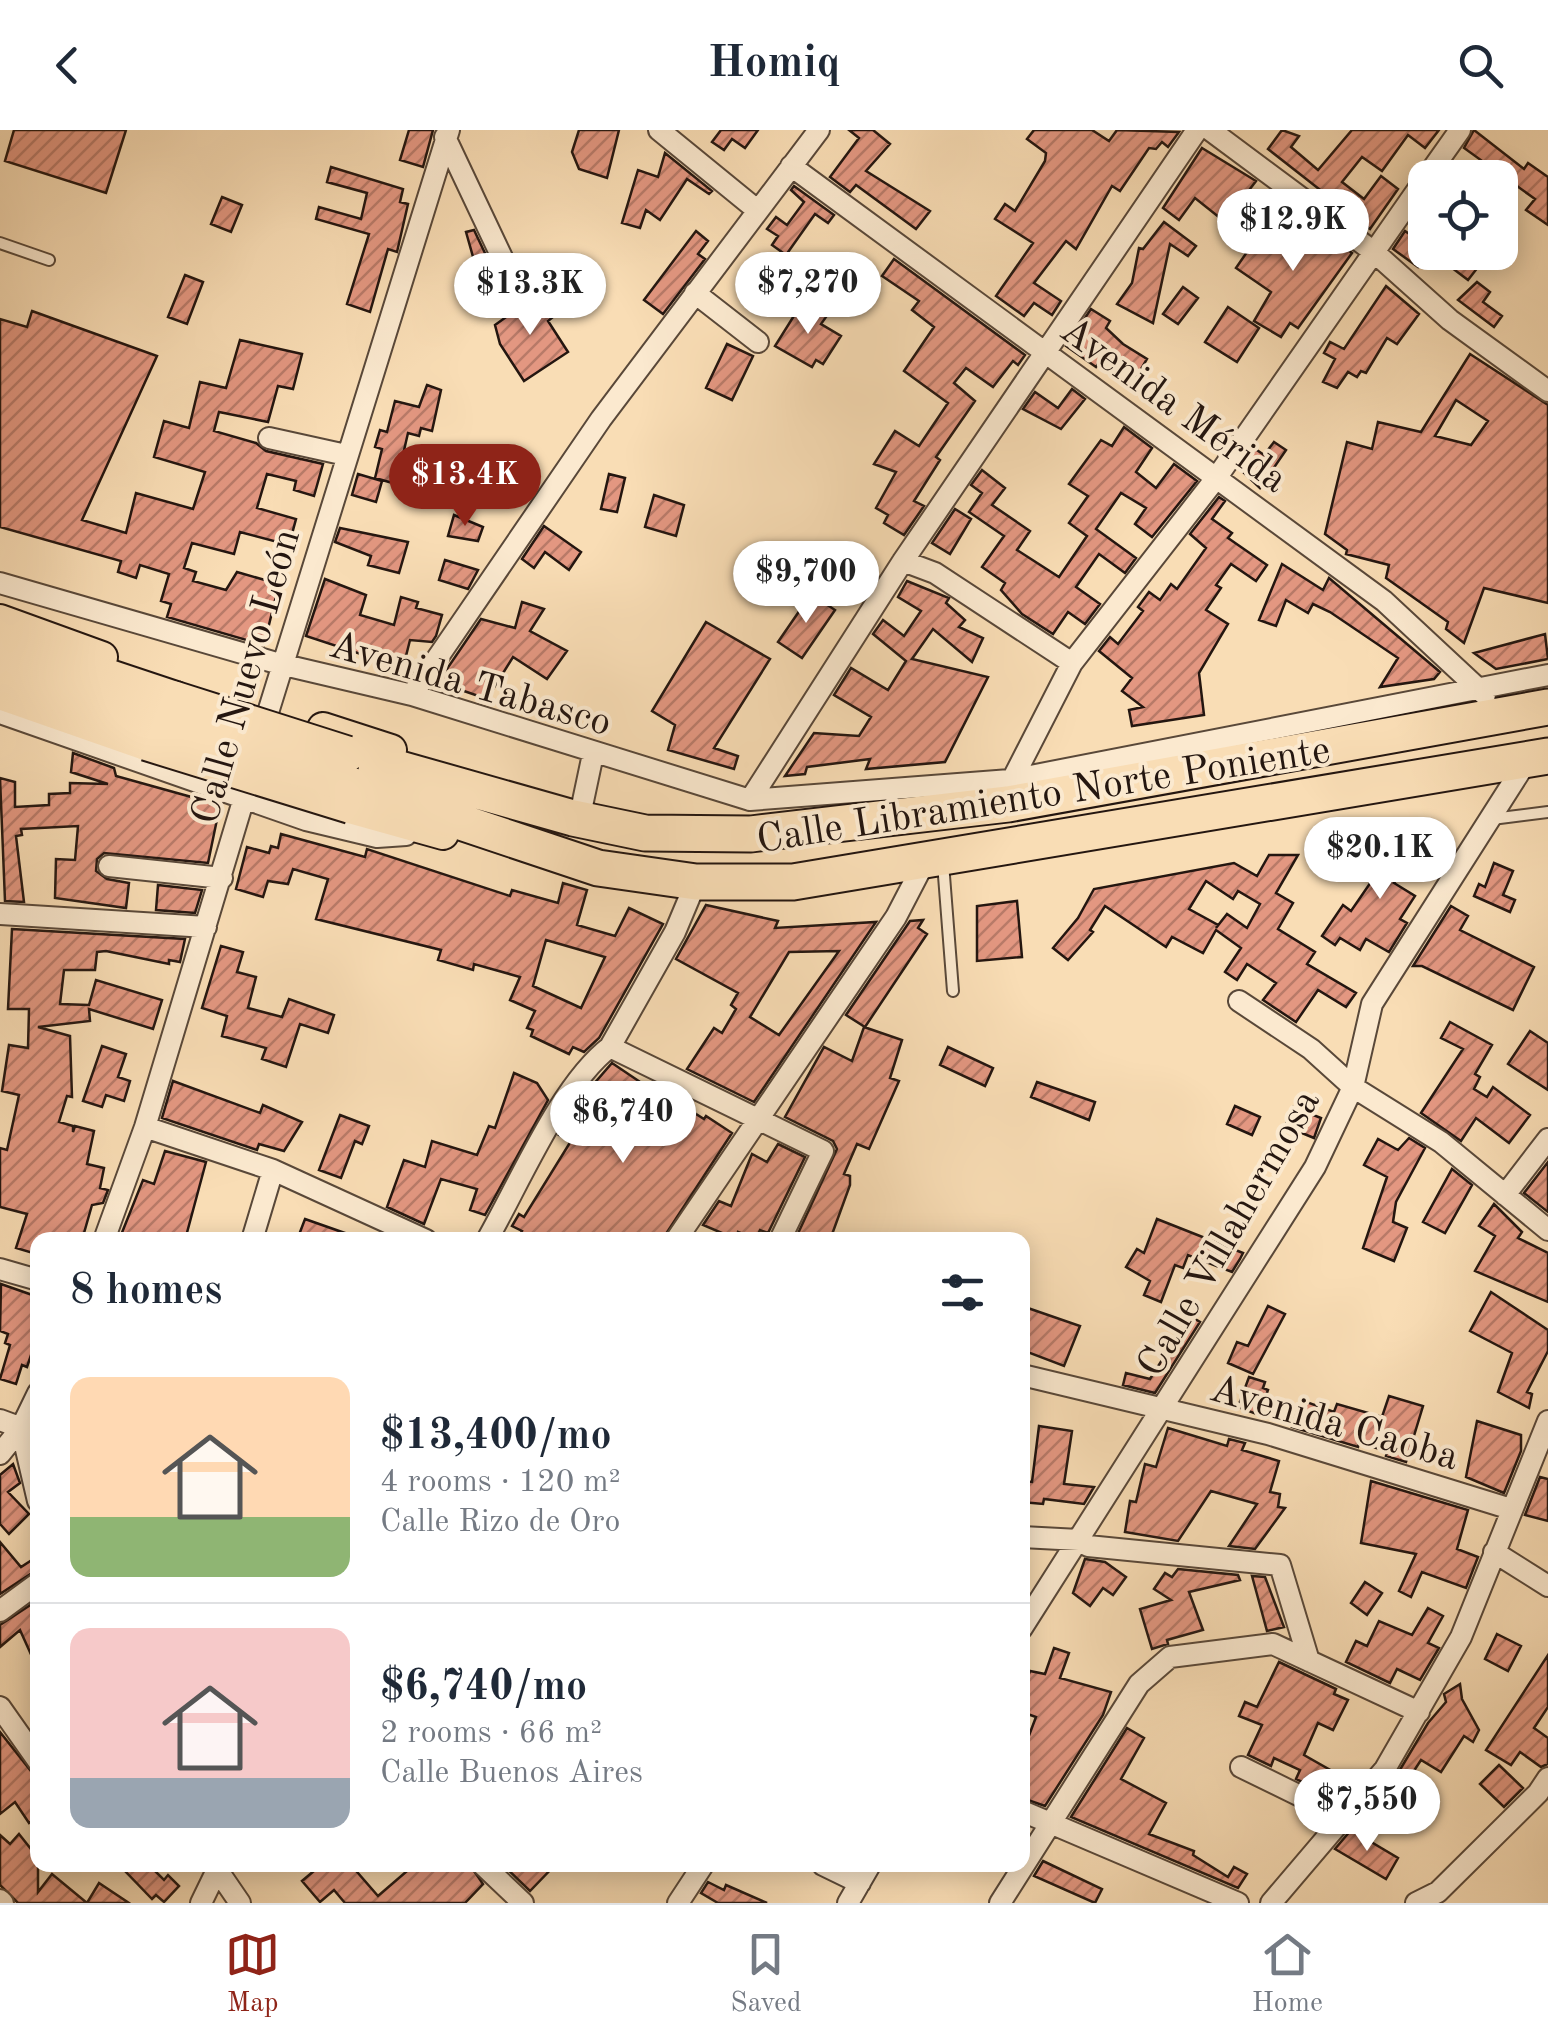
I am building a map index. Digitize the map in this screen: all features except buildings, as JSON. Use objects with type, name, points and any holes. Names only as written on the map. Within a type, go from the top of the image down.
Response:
[{"type":"highway","name":"Calle Libramiento Norte Poniente","points":[[0,641],[159,722]]},
{"type":"highway","name":"Calle Libramiento Norte Poniente","points":[[0,677],[343,769],[645,832],[728,834],[1009,792],[1490,702],[1548,708]]},
{"type":"highway","name":"Calle Libramiento Norte Poniente","points":[[343,769],[552,854],[598,868],[696,882],[793,882],[1538,757]]},
{"type":"main road","name":"Calle Libramiento Norte Poniente","points":[[0,620],[218,697],[343,769],[413,824],[517,855],[552,854]]},
{"type":"main road","name":"Calle Libramiento Norte Poniente","points":[[0,694],[159,722],[343,769],[529,794],[582,806],[645,832]]},
{"type":"street","points":[[659,130],[757,210]]},
{"type":"street","points":[[412,695],[602,419],[819,130]]},
{"type":"street","points":[[750,800],[904,561],[1196,130]]},
{"type":"street","points":[[1210,130],[1374,252],[1450,320],[1548,391]]},
{"type":"street","points":[[1438,160],[1460,130]]},
{"type":"street","points":[[447,134],[516,287]]},
{"type":"street","name":"Calle Nuevo León","points":[[107,1232],[145,1127],[222,878],[280,664],[447,134]]},
{"type":"street","name":"Avenida Mérida","points":[[792,166],[1384,601],[1490,702]]},
{"type":"street","points":[[1009,792],[1072,663],[1216,477],[1408,203]]},
{"type":"street","points":[[695,293],[758,342]]},
{"type":"street","points":[[269,438],[346,455]]},
{"type":"street","points":[[904,561],[934,573],[1072,663]]},
{"type":"street","name":"Avenida Tabasco","points":[[0,583],[280,664],[412,695],[700,788],[750,800],[1009,792]]},
{"type":"street","points":[[1490,702],[1548,675]]},
{"type":"street","points":[[0,712],[245,799],[377,837],[406,834],[413,824]]},
{"type":"street","points":[[582,806],[592,754]]},
{"type":"street","name":"Calle Villahermosa","points":[[1030,1617],[1084,1543],[1315,1168],[1352,1087],[1372,1004],[1492,819],[1538,757]]},
{"type":"street","points":[[700,788],[728,834]]},
{"type":"street","points":[[681,1232],[933,861]]},
{"type":"street","points":[[110,866],[222,878]]},
{"type":"street","points":[[492,1232],[563,1103],[594,1059],[610,1047],[675,932],[696,882]]},
{"type":"street","points":[[0,914],[206,927]]},
{"type":"street","points":[[1240,1001],[1312,1048],[1352,1087],[1441,1142],[1548,1230]]},
{"type":"street","points":[[610,1047],[823,1151],[784,1232]]},
{"type":"street","points":[[145,1127],[273,1170],[409,1232]]},
{"type":"street","points":[[1505,1194],[1548,1138]]},
{"type":"street","points":[[254,1232],[273,1170]]},
{"type":"street","points":[[0,1269],[30,1278]]},
{"type":"street","name":"Avenida Caoba","points":[[1030,1377],[1268,1434],[1511,1509]]},
{"type":"street","points":[[0,1420],[29,1431]]},
{"type":"street","points":[[1271,1903],[1384,1770],[1462,1637],[1548,1421]]},
{"type":"street","points":[[0,1454],[29,1431]]},
{"type":"street","points":[[1030,1538],[1280,1565],[1309,1661]]},
{"type":"street","points":[[1494,1552],[1548,1586]]},
{"type":"street","points":[[0,1611],[30,1589]]},
{"type":"street","points":[[1030,1854],[1138,1684],[1170,1657],[1273,1644],[1418,1712]]},
{"type":"street","points":[[0,1707],[30,1750]]},
{"type":"street","points":[[1241,1766],[1343,1817]]},
{"type":"street","points":[[1416,1903],[1438,1892],[1538,1793],[1548,1778]]},
{"type":"street","points":[[1030,1814],[1238,1903]]},
{"type":"street","points":[[201,1903],[213,1872]]},
{"type":"street","points":[[218,1872],[240,1903]]},
{"type":"street","points":[[490,1872],[523,1903]]},
{"type":"street","points":[[678,1903],[698,1872]]},
{"type":"street","points":[[1000,1903],[1019,1872]]},
{"type":"street","points":[[848,1903],[865,1874]]},
{"type":"lane","points":[[0,243],[49,260]]},
{"type":"lane","points":[[1492,819],[1548,812]]},
{"type":"lane","points":[[933,861],[953,991]]}]
